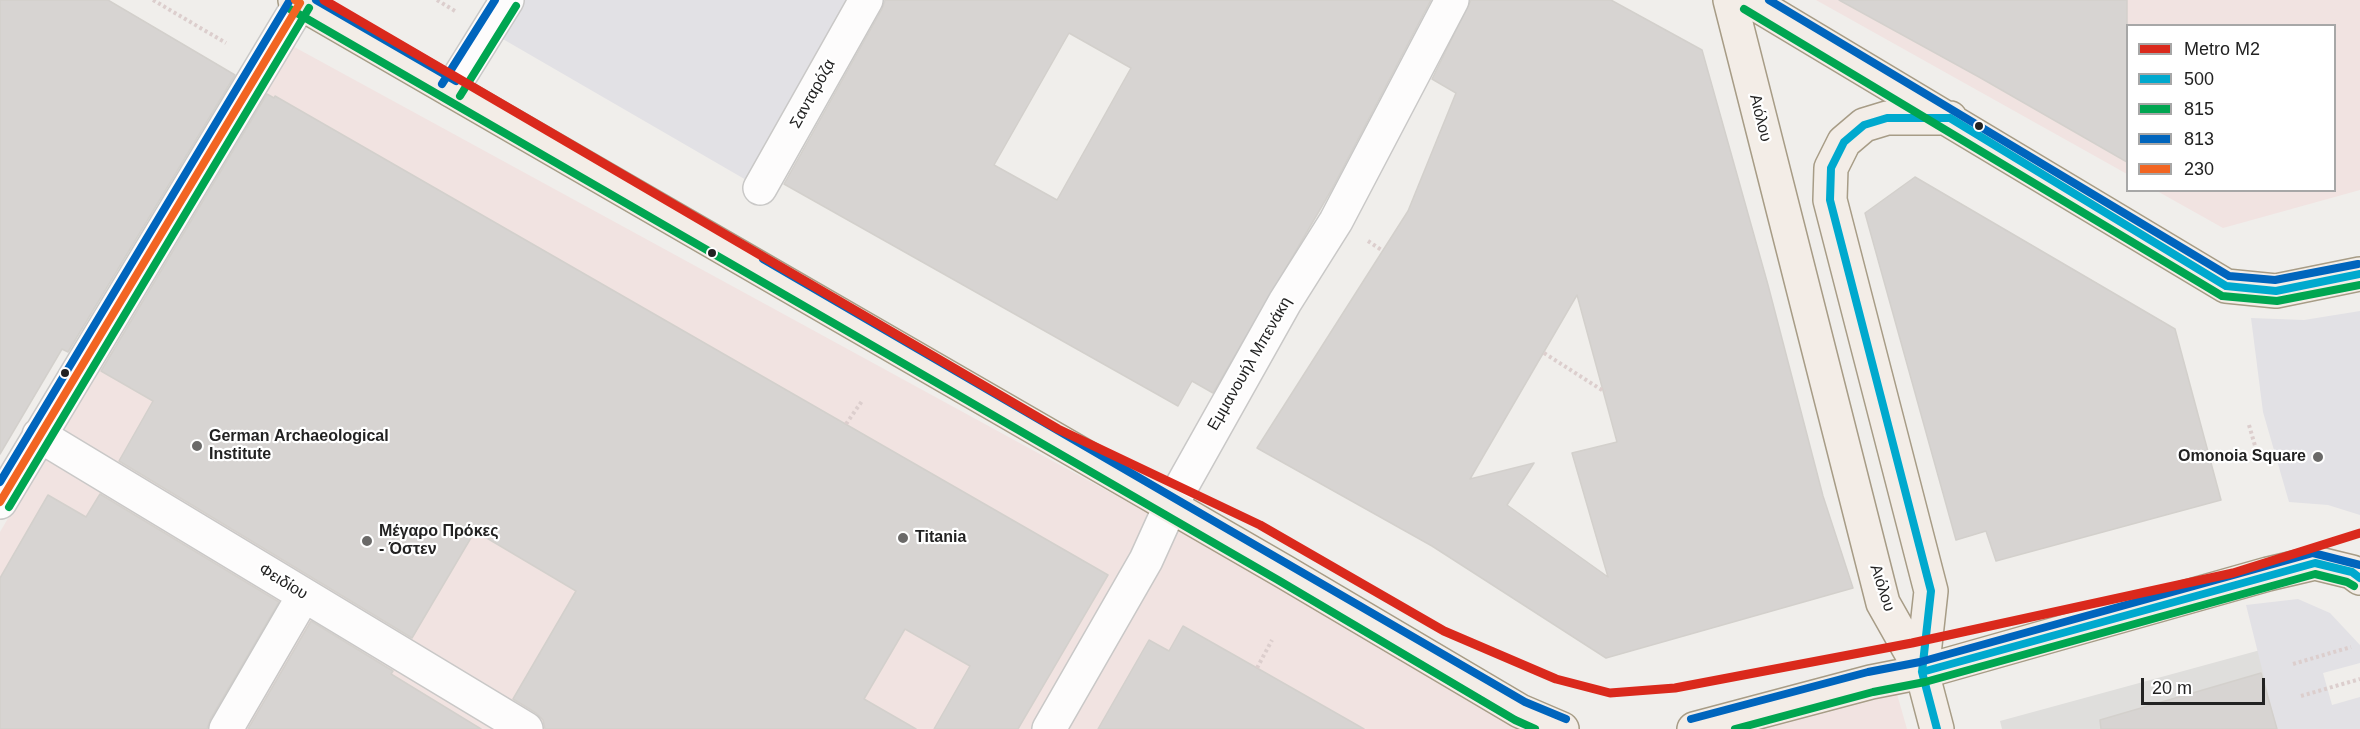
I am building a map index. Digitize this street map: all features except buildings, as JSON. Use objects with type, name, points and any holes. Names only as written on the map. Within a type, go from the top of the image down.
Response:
[{"type":"main road","name":"Αιόλου","points":[[1730,0],[1883,603],[1922,672]]},
{"type":"main road","points":[[1749,0],[1950,118],[2226,286],[2276,291],[2360,274]]},
{"type":"main road","points":[[298,2],[1520,711],[1562,729]]},
{"type":"main road","points":[[1937,729],[1922,672],[1931,591],[1830,200],[1831,168],[1844,142],[1864,125],[1887,118],[1950,118]]},
{"type":"main road","points":[[1694,729],[1871,682],[1922,672],[2268,574],[2315,563],[2352,572],[2360,578]]},
{"type":"street","points":[[451,90],[507,0]]},
{"type":"street","name":"Σανταρόζα","points":[[760,188],[866,0]]},
{"type":"street","name":"Εμμανουήλ Μπενάκη","points":[[1049,729],[1146,560],[1170,507],[1285,302],[1336,221],[1452,0]]},
{"type":"street","points":[[0,502],[298,2]]},
{"type":"street","name":"Φειδίου","points":[[39,435],[526,729]]},
{"type":"street","points":[[226,729],[304,595]]},
{"type":"path","points":[[153,0],[226,43]]},
{"type":"path","points":[[1544,353],[1605,392]]},
{"type":"path","points":[[846,424],[862,401]]},
{"type":"path","points":[[2249,425],[2260,463]]},
{"type":"path","points":[[1257,668],[1272,640]]},
{"type":"path","points":[[2293,664],[2351,647]]},
{"type":"path","points":[[2301,696],[2360,679]]},
{"type":"shaded area","points":[[507,0],[866,0],[760,188],[489,31]]},
{"type":"shaded area","points":[[1816,0],[2360,0],[2360,190],[2223,228],[2159,192],[2336,192],[2336,24],[2126,24],[2126,173]]},
{"type":"shaded area","points":[[287,43],[1190,536],[1532,729],[0,729],[0,532]]},
{"type":"shaded area","name":"Omonoia Square","points":[[2360,311],[2360,515],[2328,505],[2289,502],[2263,412],[2251,318],[2304,320]]},
{"type":"shaded area","points":[[2298,599],[2330,613],[2360,645],[2360,663],[2323,673],[2332,705],[2360,697],[2360,729],[2277,729],[2246,605]]},
{"type":"shaded area","points":[[2264,649],[2286,729],[2002,729],[2000,721]]},
{"type":"shaded area","points":[[1897,694],[1907,729],[1765,729]]},
{"type":"metro line","name":"Μ2","points":[[324,0],[1058,429],[1260,525],[1444,631],[1556,679],[1610,693],[1675,688],[1912,643],[2233,573],[2360,533]]},
{"type":"transit line","name":"813","points":[[0,482],[290,0]]},
{"type":"transit line","name":"230","points":[[0,502],[300,3],[295,0]]},
{"type":"transit line","name":"813","points":[[316,0],[456,81]]},
{"type":"transit line","name":"813","points":[[442,84],[495,0]]},
{"type":"transit line","name":"813","points":[[1769,0],[2229,276],[2275,280],[2358,264]]},
{"type":"transit line","name":"815","points":[[460,96],[516,6]]},
{"type":"transit line","name":"815","points":[[9,507],[309,8]]},
{"type":"transit line","name":"815","points":[[290,9],[1278,580],[1515,720],[1535,729]]},
{"type":"transit line","name":"815","points":[[1744,9],[2222,296],[2277,301],[2360,285]]},
{"type":"transit line","name":"500","points":[[1937,729],[1922,672],[1931,591],[1830,200],[1831,168],[1844,142],[1864,125],[1887,118],[1950,118]]},
{"type":"transit line","name":"500","points":[[1950,118],[2226,286],[2276,291],[2360,274]]},
{"type":"transit line","name":"813","points":[[763,259],[1525,702],[1566,719]]},
{"type":"transit line","name":"813","points":[[1691,719],[1868,672],[1920,662],[2313,553],[2360,565]]},
{"type":"transit line","name":"500","points":[[1922,672],[2315,563],[2352,572],[2360,578]]},
{"type":"transit line","name":"815","points":[[1735,729],[1873,692],[1925,682],[2315,574],[2354,586]]},
{"type":"place","name":"German Archaeological Institute","points":[[197,446]]},
{"type":"place","name":"Omonoia Square","points":[[2318,457]]},
{"type":"place","name":"Titania","points":[[903,538]]},
{"type":"place","name":"Μέγαρο Πρόκες - Όστεν","points":[[367,541]]}]
